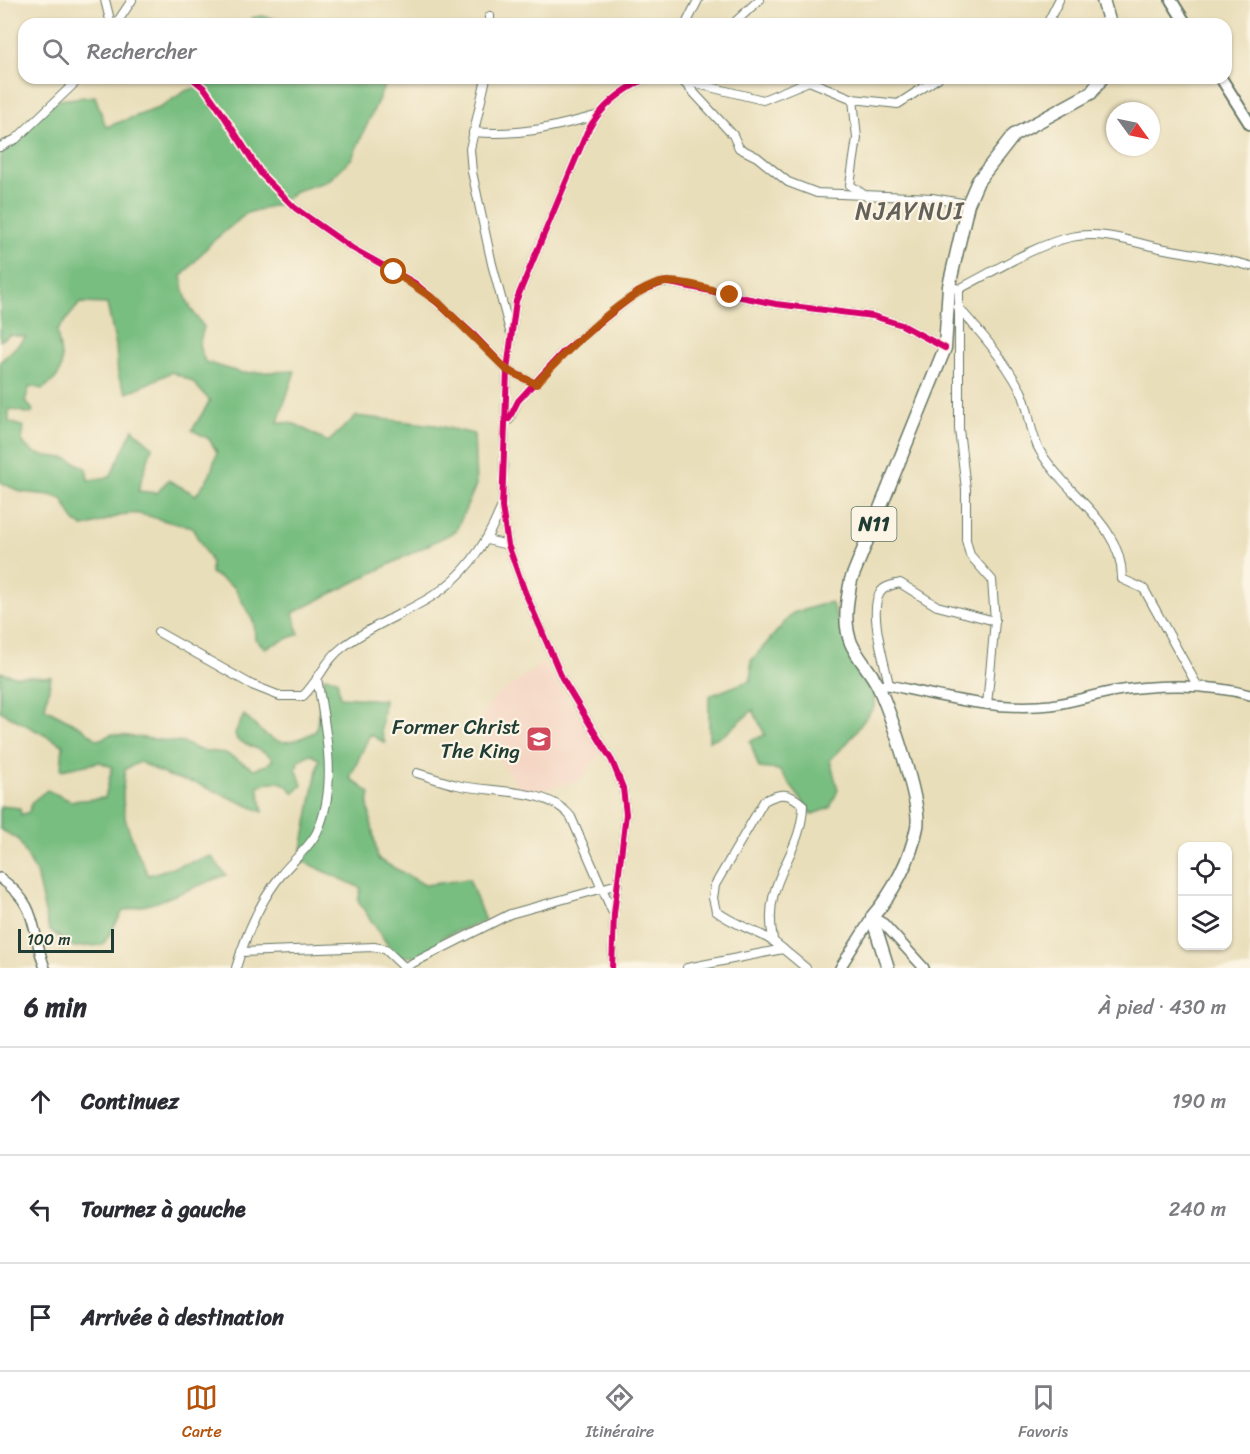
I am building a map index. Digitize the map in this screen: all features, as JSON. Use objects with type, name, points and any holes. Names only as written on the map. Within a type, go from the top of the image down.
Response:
[{"type":"highway","points":[[1103,0],[1108,18]]},
{"type":"highway","name":"N11","points":[[872,917],[903,868],[918,825],[911,786],[883,685],[850,642],[846,604],[851,580],[945,348],[968,204],[978,181],[1014,135],[1091,93],[1098,84]]},
{"type":"highway","points":[[872,917],[888,968]]},
{"type":"main road","points":[[1171,0],[1182,18]]},
{"type":"main road","points":[[1225,84],[1250,124]]},
{"type":"street","points":[[105,0],[110,18]]},
{"type":"street","points":[[120,18],[132,0]]},
{"type":"street","points":[[689,18],[698,0]]},
{"type":"street","points":[[740,18],[759,0]]},
{"type":"street","points":[[1050,18],[1059,0]]},
{"type":"street","points":[[0,147],[16,139],[74,84]]},
{"type":"street","points":[[198,84],[217,105],[262,175],[295,208],[352,248],[423,290],[475,336],[507,370],[536,384]]},
{"type":"street","points":[[485,84],[483,99],[472,132],[470,149],[472,172],[492,264],[511,333]]},
{"type":"street","points":[[612,968],[614,914],[626,814],[623,788],[612,761],[562,678],[508,545],[502,507],[507,424],[507,370],[516,301],[560,191],[595,116],[618,94],[636,84]]},
{"type":"street","points":[[687,84],[733,135],[739,148],[757,157],[788,182],[817,193],[932,198],[968,204]]},
{"type":"street","points":[[701,84],[763,100],[802,84]]},
{"type":"street","points":[[816,84],[853,99],[898,104],[929,84]]},
{"type":"street","points":[[853,99],[857,138],[850,185],[867,196]]},
{"type":"street","points":[[472,132],[504,135],[530,133],[595,116]]},
{"type":"street","points":[[987,705],[994,648],[992,580],[970,555],[966,540],[966,489],[959,429],[958,307],[954,287],[1040,248],[1072,237],[1107,235],[1164,249],[1218,256],[1250,267]]},
{"type":"street","points":[[507,424],[518,401],[564,352],[638,292],[665,282],[776,304],[873,316],[902,325],[945,348]]},
{"type":"street","points":[[958,307],[991,344],[1022,392],[1040,451],[1113,539],[1122,567],[1122,579],[1144,589],[1198,687]]},
{"type":"street","points":[[158,632],[252,685],[280,696],[303,696],[329,659],[344,646],[387,619],[432,597],[473,559],[487,540],[502,507]]},
{"type":"street","points":[[487,540],[508,545]]},
{"type":"street","points":[[995,621],[937,606],[900,583],[888,586],[880,593],[875,610],[883,685],[987,705],[1052,705],[1112,692],[1198,687],[1224,688],[1250,695]]},
{"type":"street","points":[[236,968],[249,927],[269,891],[317,833],[326,796],[328,765],[326,729],[317,677]]},
{"type":"street","points":[[417,773],[459,785],[527,794],[563,809],[571,818],[614,914]]},
{"type":"street","points":[[773,939],[770,922],[773,891],[802,825],[803,805],[793,796],[778,793],[764,801],[715,885],[713,897],[716,911],[733,924],[773,939],[806,968]]},
{"type":"street","points":[[0,878],[12,887],[33,915],[45,968]]},
{"type":"street","points":[[241,952],[374,947],[385,949],[403,968],[510,914],[618,884]]},
{"type":"street","points":[[840,968],[872,917],[884,924],[924,968]]},
{"type":"street","points":[[687,968],[783,949]]},
{"type":"shaded area","name":"Former Christ The King","points":[[543,663],[602,751],[579,781],[534,792],[518,786],[476,727],[495,697]]},
{"type":"green space","points":[[208,84],[385,84],[352,158],[328,181],[296,191],[280,204],[247,213],[211,243],[182,276],[188,303],[204,327],[199,345],[205,362],[242,373],[295,371],[278,422],[295,424],[328,442],[356,416],[435,425],[474,434],[476,485],[456,531],[293,613],[299,634],[265,648],[255,639],[254,623],[234,587],[211,573],[211,562],[191,526],[175,524],[150,516],[127,514],[83,527],[75,522],[62,499],[50,495],[21,492],[0,482],[0,362],[26,337],[10,335],[0,341],[0,154],[48,101],[95,96],[106,127],[161,107],[185,91]],"holes":[[[80,303],[107,304],[116,346],[118,376],[127,393],[172,372],[192,381],[210,401],[192,430],[209,439],[217,452],[210,475],[196,495],[168,480],[157,493],[138,491],[152,447],[133,429],[110,477],[88,480],[86,468],[75,462],[32,451],[22,441],[24,427],[9,422],[9,409],[31,414],[33,410],[25,401],[30,386],[42,389],[57,377],[62,364],[57,331]]]},
{"type":"green space","points":[[831,602],[852,657],[874,694],[874,707],[848,742],[830,760],[838,790],[830,808],[812,814],[779,770],[759,768],[750,741],[765,735],[753,710],[725,734],[709,741],[709,696],[751,680],[751,661],[793,613]]},
{"type":"green space","points":[[0,672],[15,676],[51,677],[45,708],[81,727],[98,740],[112,734],[184,743],[199,750],[225,753],[254,769],[267,765],[273,759],[266,753],[237,740],[235,733],[244,715],[262,732],[277,741],[285,742],[316,731],[324,677],[337,679],[340,697],[384,700],[381,730],[385,743],[370,734],[350,778],[370,793],[368,805],[378,859],[425,885],[469,879],[485,921],[444,936],[428,956],[396,957],[358,901],[361,888],[300,860],[319,759],[310,754],[299,760],[296,768],[302,785],[294,793],[286,785],[278,782],[258,786],[263,812],[198,784],[168,776],[140,762],[125,769],[123,800],[127,824],[148,875],[211,856],[226,875],[157,902],[123,911],[103,945],[74,947],[49,930],[36,873],[18,839],[0,829],[0,806],[20,808],[21,815],[29,812],[32,802],[47,790],[71,801],[105,798],[112,767],[100,762],[61,770],[63,745],[0,711]]},
{"type":"cycle path","points":[[199,84],[222,113],[262,175],[295,208],[352,248],[415,283],[475,336],[507,370],[536,384]]},
{"type":"cycle path","points":[[612,968],[614,914],[626,814],[623,788],[612,761],[562,678],[525,592],[508,545],[502,507],[507,370],[516,301],[587,132],[612,100],[636,84]]},
{"type":"cycle path","points":[[509,419],[518,401],[563,352],[638,292],[665,282],[776,304],[873,316],[902,325],[945,348]]},
{"type":"place","name":"Former Christ The King","points":[[539,739]]},
{"type":"district","name":"NJAYNUI","points":[[910,211]]},
{"type":"route","points":[[394,272],[415,284],[438,302],[507,370],[536,384],[564,352],[638,292],[665,282],[690,285],[730,295]]}]
